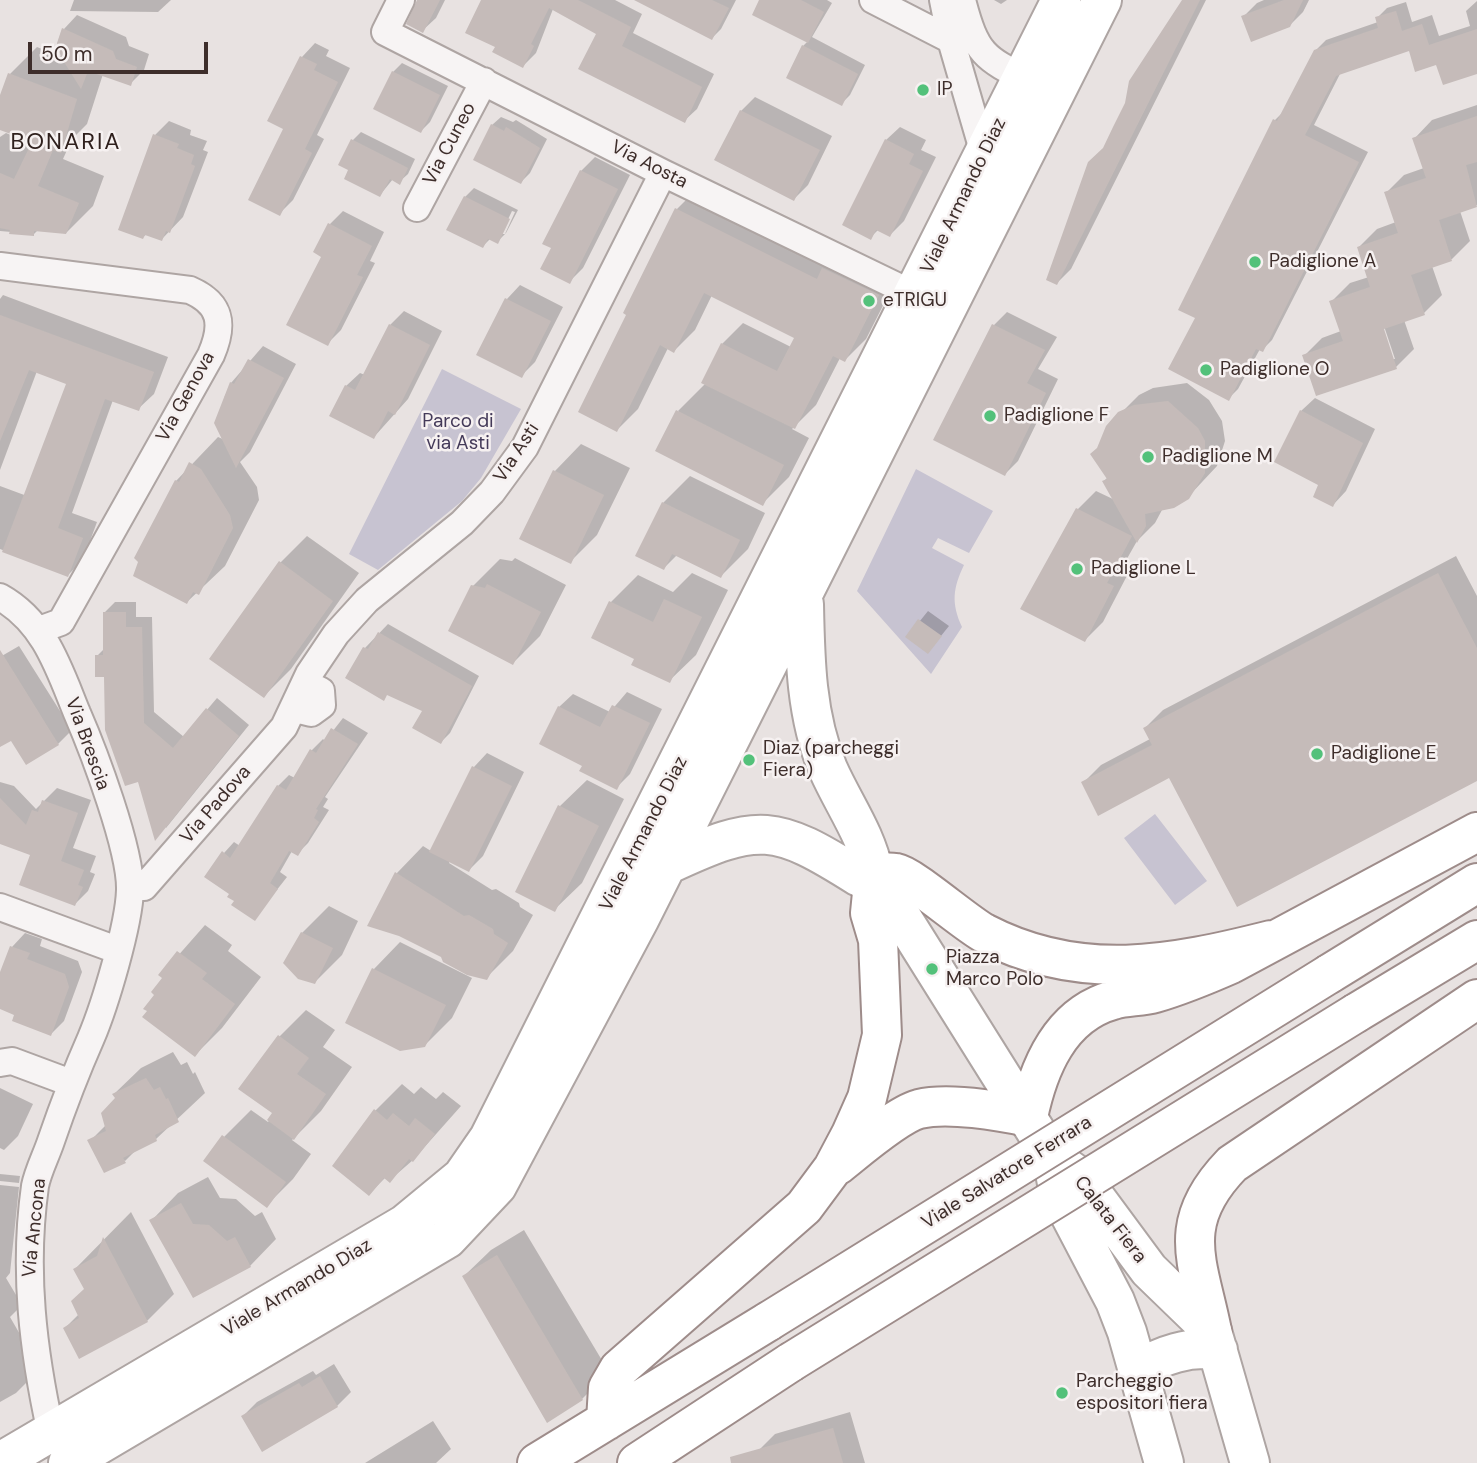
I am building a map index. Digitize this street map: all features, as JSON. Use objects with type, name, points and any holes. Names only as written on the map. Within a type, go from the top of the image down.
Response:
[{"type":"main road","name":"Viale Armando Diaz","points":[[0,1462],[64,1455],[414,1260],[447,1239],[471,1217],[497,1186],[669,864],[804,594],[1040,85],[1062,0]]},
{"type":"main road","name":"Viale Armando Diaz","points":[[64,1455],[405,1224],[462,1177],[489,1138],[563,994],[988,147],[1040,85],[1102,0]]},
{"type":"main road","points":[[606,1421],[608,1388],[620,1369],[804,1207],[833,1168],[867,1098],[882,1035],[878,940],[870,912],[874,873],[869,846],[828,769],[814,727],[804,660],[804,594]]},
{"type":"main road","points":[[1028,1117],[1038,1073],[1050,1050],[1068,1029],[1088,1012],[1111,1000],[1152,994],[1195,980],[1477,832]]},
{"type":"main road","points":[[669,864],[713,843],[748,834],[782,835],[814,848],[859,877],[874,873],[898,873],[984,933],[1033,952],[1074,963],[1132,967],[1198,958],[1271,940]]},
{"type":"main road","points":[[874,873],[1052,1157]]},
{"type":"main road","name":"Viale Salvatore Ferrara","points":[[537,1463],[1477,883]]},
{"type":"main road","points":[[638,1463],[791,1362],[1477,940]]},
{"type":"main road","points":[[1250,1463],[1193,1254],[1202,1208],[1216,1181],[1232,1164],[1477,999]]},
{"type":"main road","points":[[833,1168],[869,1140],[919,1110],[986,1108],[1028,1117]]},
{"type":"main road","name":"Calata Fiera","points":[[1052,1157],[1081,1178],[1149,1270],[1218,1348]]},
{"type":"main road","name":"Calata Fiera","points":[[1052,1157],[1059,1194],[1115,1301],[1164,1463]]},
{"type":"main road","points":[[1139,1377],[1167,1384],[1218,1348]]},
{"type":"street","name":"Via Aosta","points":[[401,0],[385,32],[663,173],[915,295]]},
{"type":"street","points":[[873,0],[951,40]]},
{"type":"street","points":[[943,0],[951,40],[980,140],[988,147]]},
{"type":"street","points":[[962,0],[974,38],[986,58],[1040,85]]},
{"type":"street","name":"Via Cuneo","points":[[417,208],[484,81]]},
{"type":"street","name":"Via Asti","points":[[305,682],[322,654],[367,600],[462,523],[492,492],[525,446],[663,173]]},
{"type":"street","name":"Via Genova","points":[[0,266],[190,290],[213,304],[220,318],[218,337],[211,355],[61,622],[39,630]]},
{"type":"street","name":"Via Brescia","points":[[0,597],[39,630],[50,648],[82,725],[125,854],[129,900]]},
{"type":"street","name":"Via Padova","points":[[129,900],[144,887],[284,727],[295,709],[305,682]]},
{"type":"street","name":"Via Ancona","points":[[64,1455],[36,1363],[28,1284],[36,1184],[71,1083],[97,1023],[129,900]]},
{"type":"street","points":[[0,907],[117,950]]},
{"type":"street","points":[[0,1063],[12,1061],[71,1083]]},
{"type":"green space","name":"Parco di via Asti","points":[[442,369],[521,409],[481,478],[462,501],[378,570],[349,554]]},
{"type":"green space","points":[[916,469],[993,511],[969,553],[938,538],[932,548],[964,565],[955,596],[956,610],[962,627],[931,674],[857,591]]},
{"type":"green space","points":[[1155,814],[1207,881],[1175,905],[1124,838]]},
{"type":"building","points":[[417,0],[440,0],[423,33],[406,24]]},
{"type":"building","points":[[481,0],[578,0],[631,27],[622,46],[702,87],[685,123],[578,69],[596,34],[549,8],[531,44],[534,46],[523,68],[492,52],[495,47],[465,33]]},
{"type":"building","points":[[634,0],[712,0],[729,8],[712,40]]},
{"type":"building","points":[[759,0],[801,0],[824,12],[808,43],[752,15]]},
{"type":"building","points":[[1182,0],[1200,0],[1057,285],[1046,280],[1088,162],[1103,148],[1125,103],[1129,81]]},
{"type":"building","points":[[1284,0],[1303,0],[1290,27],[1251,42],[1241,16]]},
{"type":"building","name":"Padiglione A","points":[[1396,11],[1402,31],[1422,24],[1429,45],[1477,29],[1477,74],[1443,85],[1436,65],[1415,72],[1409,51],[1336,76],[1305,135],[1359,162],[1263,352],[1256,349],[1229,401],[1168,369],[1195,318],[1178,310],[1273,119],[1277,121],[1314,50],[1378,28],[1375,17]]},
{"type":"building","points":[[62,28],[113,51],[116,59],[137,67],[131,86],[88,71],[81,89],[61,57],[57,43]]},
{"type":"building","points":[[802,45],[858,74],[842,106],[786,78]]},
{"type":"building","points":[[300,56],[317,64],[314,70],[338,82],[305,149],[312,153],[280,216],[248,200],[283,129],[267,121]]},
{"type":"building","points":[[392,71],[440,95],[421,133],[373,109]]},
{"type":"building","points":[[8,73],[77,99],[61,153],[53,150],[38,186],[79,203],[66,234],[34,231],[34,236],[9,234],[10,230],[0,228],[0,173],[14,179],[32,142],[0,130],[0,95]]},
{"type":"building","points":[[740,110],[820,150],[794,201],[714,160]]},
{"type":"building","points":[[1477,116],[1477,162],[1466,165],[1477,207],[1439,220],[1452,261],[1411,275],[1425,315],[1384,329],[1397,369],[1316,396],[1302,355],[1343,341],[1329,301],[1370,287],[1357,247],[1398,233],[1384,192],[1426,178],[1412,138]]},
{"type":"building","points":[[491,124],[504,131],[506,127],[540,148],[521,184],[473,160]]},
{"type":"building","points":[[153,134],[179,144],[177,148],[194,155],[191,164],[195,166],[170,233],[166,231],[162,241],[145,235],[143,239],[118,230]]},
{"type":"building","points":[[351,139],[408,168],[400,185],[390,179],[380,197],[344,179],[348,170],[338,165]]},
{"type":"building","points":[[885,139],[914,154],[909,164],[923,171],[890,237],[876,230],[871,240],[842,225]]},
{"type":"building","points":[[580,170],[618,189],[570,284],[540,269],[551,248],[542,244]]},
{"type":"building","points":[[464,196],[510,219],[498,244],[488,239],[483,248],[446,230]]},
{"type":"building","points":[[675,208],[817,279],[822,268],[879,295],[845,362],[833,356],[795,429],[701,383],[721,343],[777,371],[794,338],[704,293],[674,353],[660,345],[617,432],[578,412]]},
{"type":"building","points":[[328,223],[372,246],[357,275],[363,277],[328,346],[286,325],[321,257],[313,252]]},
{"type":"building","points":[[505,298],[551,321],[522,378],[476,355]]},
{"type":"building","points":[[0,315],[154,372],[139,411],[105,399],[58,528],[83,538],[68,577],[2,552],[66,384],[29,370],[0,441]]},
{"type":"building","points":[[389,324],[430,345],[395,415],[388,411],[374,439],[329,416],[345,385],[355,390]]},
{"type":"building","name":"Padiglione F","points":[[992,324],[1045,350],[1027,383],[1046,393],[1005,476],[933,440]]},
{"type":"building","points":[[248,359],[284,378],[236,468],[214,423],[230,382],[234,384]]},
{"type":"building","name":"Padiglione M","points":[[1168,401],[1198,428],[1205,441],[1205,473],[1189,499],[1174,508],[1145,514],[1146,526],[1137,543],[1102,481],[1107,479],[1090,454],[1097,448],[1106,426],[1118,412],[1134,405]]},
{"type":"building","points":[[676,410],[784,465],[763,506],[655,451]]},
{"type":"building","points":[[1300,410],[1363,443],[1333,507],[1313,497],[1318,485],[1274,462]]},
{"type":"building","points":[[189,462],[201,469],[230,515],[233,528],[199,595],[193,592],[187,604],[133,576],[138,562],[134,558],[175,480],[179,482]]},
{"type":"building","points":[[553,470],[604,495],[571,564],[519,539]]},
{"type":"building","points":[[662,502],[740,540],[721,578],[672,554],[664,570],[635,556]]},
{"type":"building","name":"Padiglione L","points":[[1076,508],[1132,536],[1107,583],[1114,586],[1085,642],[1020,609]]},
{"type":"building","points":[[279,561],[333,601],[264,698],[209,659]]},
{"type":"building","name":"Padiglione E","points":[[1438,573],[1477,648],[1477,781],[1237,907],[1169,778],[1098,816],[1081,782],[1152,745],[1143,728]]},
{"type":"building","points":[[487,584],[541,612],[513,665],[448,631],[471,585],[485,588]]},
{"type":"building","points":[[664,599],[702,617],[670,683],[631,665],[634,659],[591,638],[609,601],[653,622]]},
{"type":"building","points":[[103,612],[126,612],[126,627],[142,627],[144,723],[173,748],[206,708],[239,736],[155,841],[138,782],[125,786],[105,730],[104,677],[95,677],[95,655],[103,655]]},
{"type":"building","points":[[918,619],[942,636],[928,654],[905,637]]},
{"type":"building","points":[[378,632],[472,686],[441,744],[412,728],[422,711],[387,695],[384,701],[345,678],[363,647],[368,649]]},
{"type":"building","points":[[0,650],[59,745],[26,765],[11,741],[0,747]]},
{"type":"building","points":[[612,705],[650,723],[617,790],[579,771],[582,766],[539,744],[558,706],[600,727]]},
{"type":"building","points":[[331,728],[358,744],[316,809],[318,810],[314,818],[319,822],[298,856],[289,851],[270,883],[278,889],[255,921],[231,905],[234,901],[227,897],[229,894],[204,877],[222,851],[230,858],[277,785],[286,790],[310,749],[316,753]]},
{"type":"building","points":[[472,766],[512,786],[469,872],[429,852]]},
{"type":"building","points":[[0,798],[26,825],[32,810],[38,812],[42,800],[78,813],[61,861],[84,870],[78,885],[83,887],[75,906],[19,885],[30,855],[0,844]]},
{"type":"building","points":[[558,805],[599,826],[555,912],[515,892]]},
{"type":"building","points":[[395,872],[464,916],[469,915],[493,929],[494,934],[508,943],[487,980],[467,975],[443,962],[441,957],[399,936],[367,926]]},
{"type":"building","points":[[301,932],[333,948],[315,984],[298,979],[283,963]]},
{"type":"building","points":[[10,946],[30,953],[27,959],[65,974],[69,987],[51,1036],[12,1021],[14,1015],[0,1009],[0,972]]},
{"type":"building","points":[[177,951],[207,973],[202,979],[235,1004],[195,1057],[142,1017],[147,1011],[143,1009],[154,995],[151,992],[162,978],[158,975]]},
{"type":"building","points":[[372,968],[446,1005],[425,1047],[400,1051],[345,1023]]},
{"type":"building","points":[[278,1035],[309,1058],[297,1074],[326,1094],[294,1140],[267,1120],[272,1113],[238,1089]]},
{"type":"building","points":[[146,1078],[154,1090],[160,1087],[179,1122],[155,1135],[157,1141],[123,1158],[126,1163],[104,1173],[87,1140],[106,1131],[101,1113],[115,1098],[112,1094]]},
{"type":"building","points":[[374,1109],[387,1120],[393,1113],[409,1126],[415,1118],[435,1134],[413,1162],[409,1159],[390,1183],[384,1178],[369,1196],[332,1166]]},
{"type":"building","points":[[222,1135],[286,1182],[267,1208],[203,1161]]},
{"type":"building","points":[[181,1203],[193,1224],[209,1225],[227,1241],[235,1237],[251,1267],[193,1298],[149,1220]]},
{"type":"building","points":[[103,1237],[148,1322],[79,1359],[63,1328],[79,1318],[71,1301],[84,1289],[73,1269],[97,1256]]},
{"type":"building","points":[[497,1255],[583,1400],[547,1423],[462,1276]]},
{"type":"building","points":[[320,1376],[338,1407],[262,1452],[241,1416],[299,1383],[302,1387]]},
{"type":"building","points":[[833,1428],[843,1463],[731,1463],[730,1457]]},
{"type":"place","name":"IP","points":[[923,90]]},
{"type":"place","name":"Padiglione A","points":[[1255,262]]},
{"type":"place","name":"eTRIGU","points":[[869,301]]},
{"type":"place","name":"Padiglione O","points":[[1206,370]]},
{"type":"place","name":"Padiglione F","points":[[990,416]]},
{"type":"place","name":"Padiglione M","points":[[1148,457]]},
{"type":"place","name":"Padiglione L","points":[[1077,569]]},
{"type":"place","name":"Padiglione E","points":[[1317,754]]},
{"type":"place","name":"Diaz (parcheggi Fiera)","points":[[749,760]]},
{"type":"place","name":"Piazza Marco Polo","points":[[932,969]]},
{"type":"place","name":"Parcheggio espositori fiera","points":[[1062,1393]]},
{"type":"district","name":"BONARIA","points":[[66,143]]}]
